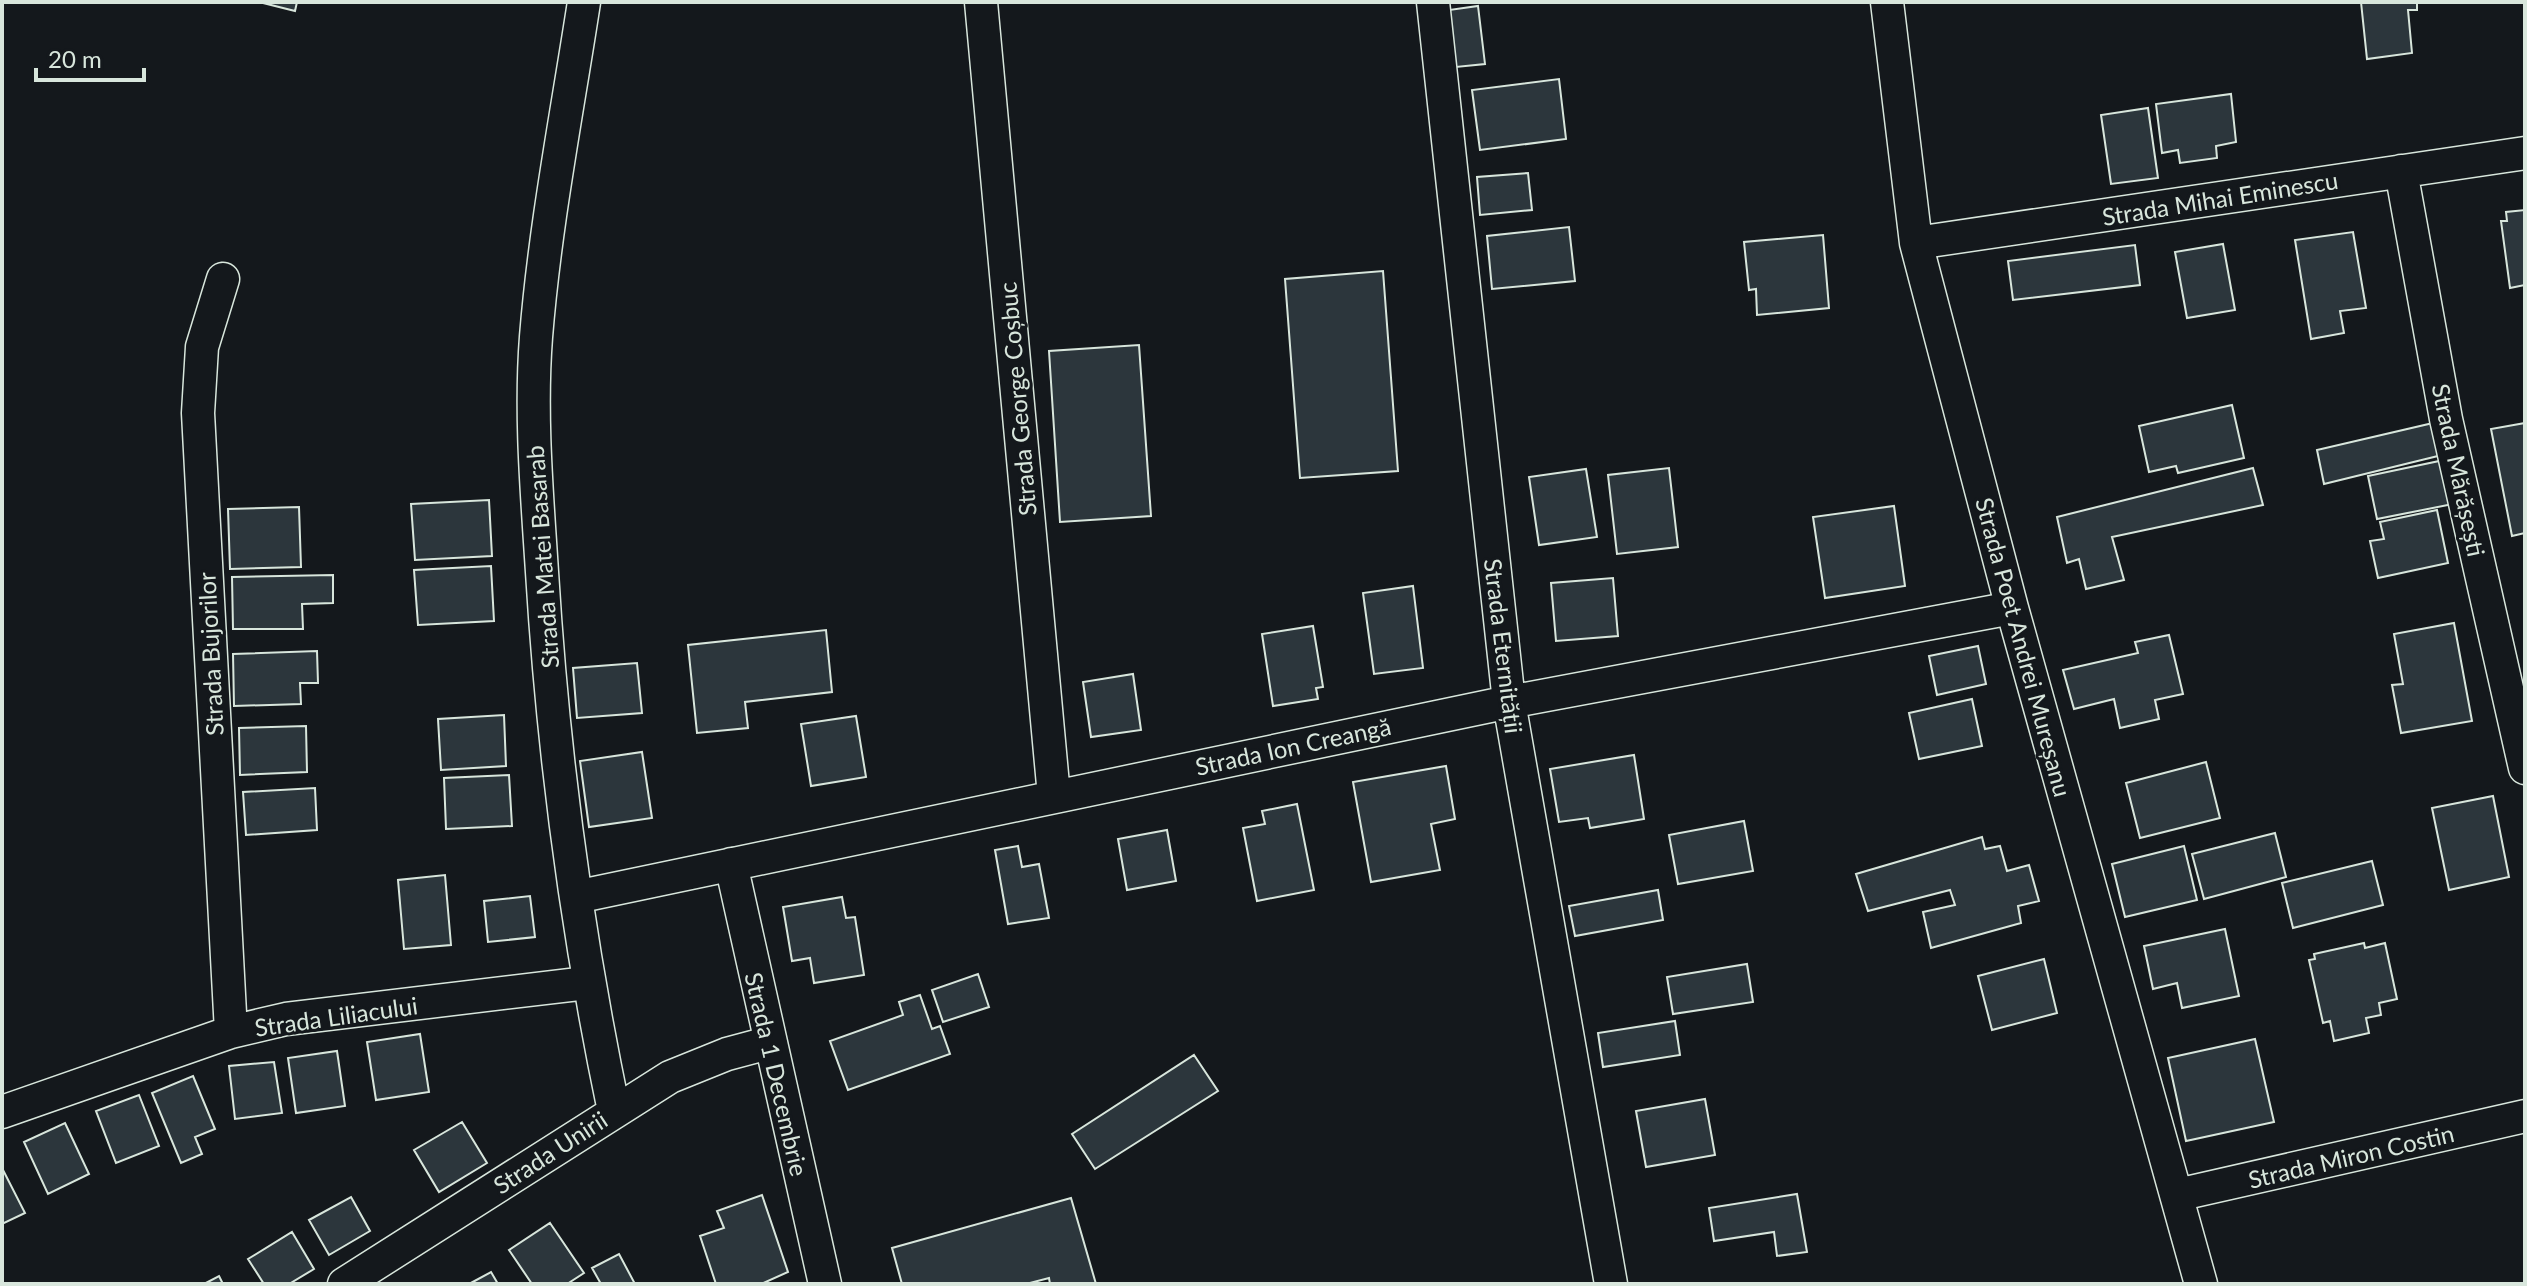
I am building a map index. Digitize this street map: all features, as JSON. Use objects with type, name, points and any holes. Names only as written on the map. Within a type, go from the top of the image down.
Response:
[{"type":"street","name":"Strada Matei Basarab","points":[[584,2],[536,336],[534,400],[546,648],[587,983],[614,1111]]},
{"type":"street","name":"Strada George Coșbuc","points":[[981,2],[1054,796]]},
{"type":"street","name":"Strada Eternității","points":[[1433,2],[1509,702],[1611,1284]]},
{"type":"street","name":"Strada Poet Andrei Mureșanu","points":[[1887,2],[1916,243],[2012,608],[2201,1284]]},
{"type":"street","name":"Strada Mihai Eminescu","points":[[1916,243],[2525,153]]},
{"type":"street","name":"Strada Mărășești","points":[[2401,171],[2446,419],[2525,768]]},
{"type":"street","name":"Strada Bujorilor","points":[[223,279],[202,347],[198,413],[231,1032]]},
{"type":"street","name":"Strada Ion Creangă","points":[[576,897],[1509,702],[2012,608]]},
{"type":"street","name":"Strada 1 Decembrie","points":[[731,864],[768,1043],[825,1284]]},
{"type":"street","name":"Strada Liliacului","points":[[2,1112],[231,1032],[286,1019],[587,983]]},
{"type":"street","name":"Strada Unirii","points":[[344,1284],[614,1111],[684,1070],[768,1043]]},
{"type":"street","name":"Strada Miron Costin","points":[[2177,1195],[2525,1116]]},
{"type":"building","points":[[259,2],[297,2],[295,11]]},
{"type":"building","points":[[2361,2],[2417,2],[2417,10],[2408,10],[2412,53],[2367,59]]},
{"type":"building","points":[[1478,6],[1485,64],[1456,67],[1449,10]]},
{"type":"building","points":[[1559,79],[1566,139],[1480,150],[1472,90]]},
{"type":"building","points":[[2231,94],[2236,142],[2216,146],[2217,158],[2180,163],[2178,150],[2162,153],[2156,104]]},
{"type":"building","points":[[2148,108],[2158,178],[2111,184],[2101,115]]},
{"type":"building","points":[[1528,173],[1532,210],[1480,215],[1477,177]]},
{"type":"building","points":[[2525,210],[2525,285],[2510,288],[2501,221],[2507,221],[2506,212]]},
{"type":"building","points":[[1569,227],[1575,281],[1492,289],[1487,236]]},
{"type":"building","points":[[2353,232],[2366,308],[2340,311],[2344,333],[2311,339],[2295,240]]},
{"type":"building","points":[[1823,235],[1829,308],[1757,315],[1756,289],[1749,290],[1744,242]]},
{"type":"building","points":[[2223,244],[2235,310],[2187,318],[2175,252]]},
{"type":"building","points":[[2135,245],[2140,285],[2013,300],[2008,261]]},
{"type":"building","points":[[1383,271],[1398,471],[1300,478],[1285,279]]},
{"type":"building","points":[[1139,345],[1151,516],[1060,522],[1049,351]]},
{"type":"building","points":[[2232,405],[2244,458],[2178,473],[2176,466],[2149,472],[2139,426]]},
{"type":"building","points":[[2433,423],[2442,455],[2324,484],[2317,450]]},
{"type":"building","points":[[2525,423],[2525,533],[2512,536],[2491,429]]},
{"type":"building","points":[[2444,460],[2453,504],[2377,519],[2368,476]]},
{"type":"building","points":[[1669,468],[1678,547],[1617,554],[1608,475]]},
{"type":"building","points":[[2253,468],[2263,505],[2112,537],[2124,580],[2086,589],[2079,559],[2067,563],[2057,517]]},
{"type":"building","points":[[1586,469],[1597,537],[1539,545],[1529,477]]},
{"type":"building","points":[[489,500],[492,556],[415,560],[411,504]]},
{"type":"building","points":[[1894,506],[1905,586],[1825,598],[1813,517]]},
{"type":"building","points":[[299,507],[301,567],[230,569],[228,509]]},
{"type":"building","points":[[2437,510],[2448,563],[2378,578],[2370,541],[2384,539],[2380,522]]},
{"type":"building","points":[[491,566],[494,621],[418,625],[414,570]]},
{"type":"building","points":[[333,575],[333,603],[302,604],[303,629],[233,629],[232,577]]},
{"type":"building","points":[[1613,578],[1618,636],[1556,641],[1551,583]]},
{"type":"building","points":[[1413,586],[1423,668],[1374,674],[1363,593]]},
{"type":"building","points":[[2454,623],[2472,721],[2401,733],[2392,685],[2403,684],[2394,634]]},
{"type":"building","points":[[1313,626],[1323,687],[1316,688],[1318,699],[1273,706],[1262,634]]},
{"type":"building","points":[[826,630],[832,692],[745,702],[748,728],[697,733],[688,645]]},
{"type":"building","points":[[2169,635],[2183,694],[2155,700],[2159,719],[2120,728],[2114,699],[2074,709],[2063,670],[2138,653],[2135,642]]},
{"type":"building","points":[[1978,646],[1986,684],[1937,695],[1929,656]]},
{"type":"building","points":[[317,651],[318,683],[300,683],[301,704],[234,706],[233,654]]},
{"type":"building","points":[[637,663],[642,713],[577,718],[573,668]]},
{"type":"building","points":[[1133,674],[1141,730],[1091,737],[1083,682]]},
{"type":"building","points":[[1972,699],[1982,746],[1919,759],[1909,713]]},
{"type":"building","points":[[504,715],[506,766],[441,770],[438,719]]},
{"type":"building","points":[[856,716],[866,777],[811,786],[801,724]]},
{"type":"building","points":[[306,726],[307,772],[240,775],[239,728]]},
{"type":"building","points":[[642,752],[652,818],[589,827],[580,761]]},
{"type":"building","points":[[1634,755],[1644,819],[1590,828],[1588,818],[1559,822],[1550,769]]},
{"type":"building","points":[[2206,762],[2220,818],[2140,838],[2126,783]]},
{"type":"building","points":[[1446,766],[1455,819],[1431,824],[1440,870],[1371,882],[1353,782]]},
{"type":"building","points":[[509,775],[512,826],[446,829],[444,778]]},
{"type":"building","points":[[315,788],[317,830],[246,835],[243,792]]},
{"type":"building","points":[[2493,796],[2509,877],[2449,890],[2432,808]]},
{"type":"building","points":[[1297,804],[1314,890],[1257,901],[1243,828],[1265,824],[1262,811]]},
{"type":"building","points":[[1744,821],[1753,871],[1678,884],[1669,835]]},
{"type":"building","points":[[1167,830],[1176,881],[1127,890],[1118,839]]},
{"type":"building","points":[[2275,833],[2286,877],[2204,899],[2192,854]]},
{"type":"building","points":[[1982,837],[1985,849],[2000,846],[2007,871],[2029,865],[2039,901],[2018,906],[2021,923],[1931,948],[1923,912],[1955,905],[1950,890],[1868,911],[1856,874]]},
{"type":"building","points":[[1018,846],[1022,867],[1039,864],[1049,918],[1008,924],[995,850]]},
{"type":"building","points":[[2184,846],[2197,900],[2125,917],[2112,864]]},
{"type":"building","points":[[2372,861],[2383,905],[2293,928],[2282,883]]},
{"type":"building","points":[[445,875],[451,945],[404,949],[398,880]]},
{"type":"building","points":[[1658,890],[1663,920],[1575,936],[1569,906]]},
{"type":"building","points":[[530,896],[535,937],[488,942],[484,901]]},
{"type":"building","points":[[842,897],[846,918],[855,917],[864,975],[814,983],[810,958],[792,961],[783,907]]},
{"type":"building","points":[[2225,929],[2239,996],[2182,1008],[2177,983],[2153,989],[2144,946]]},
{"type":"building","points":[[2364,943],[2365,948],[2385,943],[2397,999],[2379,1003],[2381,1015],[2366,1018],[2369,1033],[2334,1041],[2330,1021],[2323,1023],[2309,960],[2315,959],[2314,954]]},
{"type":"building","points":[[2044,959],[2057,1013],[1992,1030],[1978,976]]},
{"type":"building","points":[[1747,964],[1753,1002],[1673,1014],[1667,977]]},
{"type":"building","points":[[978,974],[989,1007],[943,1022],[932,990]]},
{"type":"building","points":[[920,995],[932,1029],[940,1026],[950,1054],[848,1090],[830,1041],[903,1015],[899,1002]]},
{"type":"building","points":[[1675,1021],[1680,1055],[1603,1067],[1598,1033]]},
{"type":"building","points":[[420,1034],[429,1092],[376,1100],[367,1042]]},
{"type":"building","points":[[2255,1039],[2274,1122],[2186,1141],[2168,1058]]},
{"type":"building","points":[[337,1051],[345,1106],[296,1113],[288,1058]]},
{"type":"building","points":[[1194,1055],[1218,1091],[1095,1169],[1072,1134]]},
{"type":"building","points":[[274,1062],[282,1113],[235,1119],[229,1066]]},
{"type":"building","points":[[193,1076],[215,1129],[195,1137],[202,1154],[181,1163],[152,1093]]},
{"type":"building","points":[[139,1095],[159,1146],[116,1163],[96,1111]]},
{"type":"building","points":[[1705,1099],[1715,1155],[1646,1167],[1636,1111]]},
{"type":"building","points":[[462,1122],[487,1163],[439,1192],[414,1150]]},
{"type":"building","points":[[65,1123],[89,1174],[48,1194],[24,1142]]},
{"type":"building","points":[[2,1168],[25,1213],[2,1224]]},
{"type":"building","points":[[1797,1194],[1807,1252],[1777,1256],[1774,1232],[1714,1241],[1709,1208]]},
{"type":"building","points":[[762,1195],[788,1272],[761,1284],[716,1284],[700,1236],[724,1228],[717,1211]]},
{"type":"building","points":[[351,1197],[370,1231],[329,1255],[309,1220]]},
{"type":"building","points":[[1071,1198],[1096,1284],[1050,1284],[1049,1278],[1026,1284],[902,1284],[892,1248]]},
{"type":"building","points":[[550,1223],[584,1273],[567,1284],[532,1284],[509,1250]]},
{"type":"building","points":[[292,1232],[314,1269],[289,1284],[264,1284],[248,1259]]},
{"type":"building","points":[[619,1254],[635,1284],[601,1284],[592,1268]]},
{"type":"building","points":[[491,1272],[498,1284],[469,1284]]},
{"type":"building","points":[[219,1276],[223,1284],[204,1284]]}]
